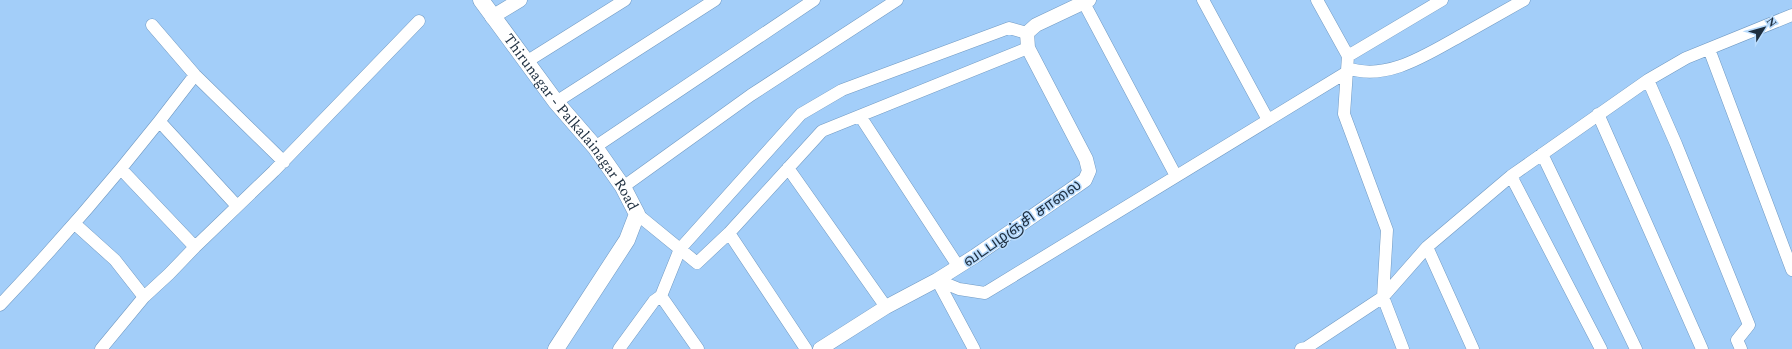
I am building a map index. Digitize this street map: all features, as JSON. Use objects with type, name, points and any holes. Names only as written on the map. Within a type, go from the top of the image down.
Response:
[{"type":"main road","name":"Thirunagar - Palkalainagar Road","points":[[481,0],[492,17],[556,102],[594,147],[623,187],[637,214],[627,240],[556,349]]},
{"type":"street","points":[[492,17],[520,0]]},
{"type":"street","points":[[526,62],[625,0]]},
{"type":"street","points":[[556,102],[714,0]]},
{"type":"street","points":[[594,147],[814,0]]},
{"type":"street","points":[[623,187],[751,95],[897,0]]},
{"type":"street","points":[[1203,0],[1268,120]]},
{"type":"street","points":[[1317,0],[1348,65],[1355,70],[1385,70],[1417,60],[1524,0]]},
{"type":"street","points":[[619,349],[654,301],[661,296],[680,249],[801,114],[842,90],[1009,28],[1026,33],[1036,25],[1086,1],[1176,176]]},
{"type":"street","points":[[937,280],[959,289],[986,293],[1268,120],[1437,1]]},
{"type":"street","points":[[1305,348],[1383,296],[1427,247],[1511,176],[1598,114],[1648,80],[1686,58],[1792,15]]},
{"type":"street","points":[[101,349],[144,297],[284,162],[419,21]]},
{"type":"street","points":[[152,25],[195,75],[284,162]]},
{"type":"street","name":"வடபழஞ்சி சாலை","points":[[820,349],[886,307],[937,280],[1085,180],[1089,170],[1086,159],[1028,48],[1026,33]]},
{"type":"street","points":[[637,214],[697,263],[729,233],[822,131],[1028,48]]},
{"type":"street","points":[[1709,49],[1792,270]]},
{"type":"street","points":[[1348,65],[1344,114],[1387,230],[1383,296],[1403,349]]},
{"type":"street","points":[[0,305],[75,224],[122,170],[195,75]]},
{"type":"street","points":[[1648,80],[1676,144],[1749,325],[1737,340],[1742,349]]},
{"type":"street","points":[[1598,114],[1702,349]]},
{"type":"street","points":[[860,116],[958,266]]},
{"type":"street","points":[[160,122],[237,206]]},
{"type":"street","points":[[1542,154],[1636,349]]},
{"type":"street","points":[[788,168],[886,307]]},
{"type":"street","points":[[122,170],[195,247]]},
{"type":"street","points":[[1511,176],[1601,349]]},
{"type":"street","points":[[75,224],[115,260],[144,297]]},
{"type":"street","points":[[729,233],[806,349]]},
{"type":"street","points":[[1427,247],[1473,349]]},
{"type":"street","points":[[937,280],[974,349]]},
{"type":"street","points":[[661,296],[698,349]]}]
